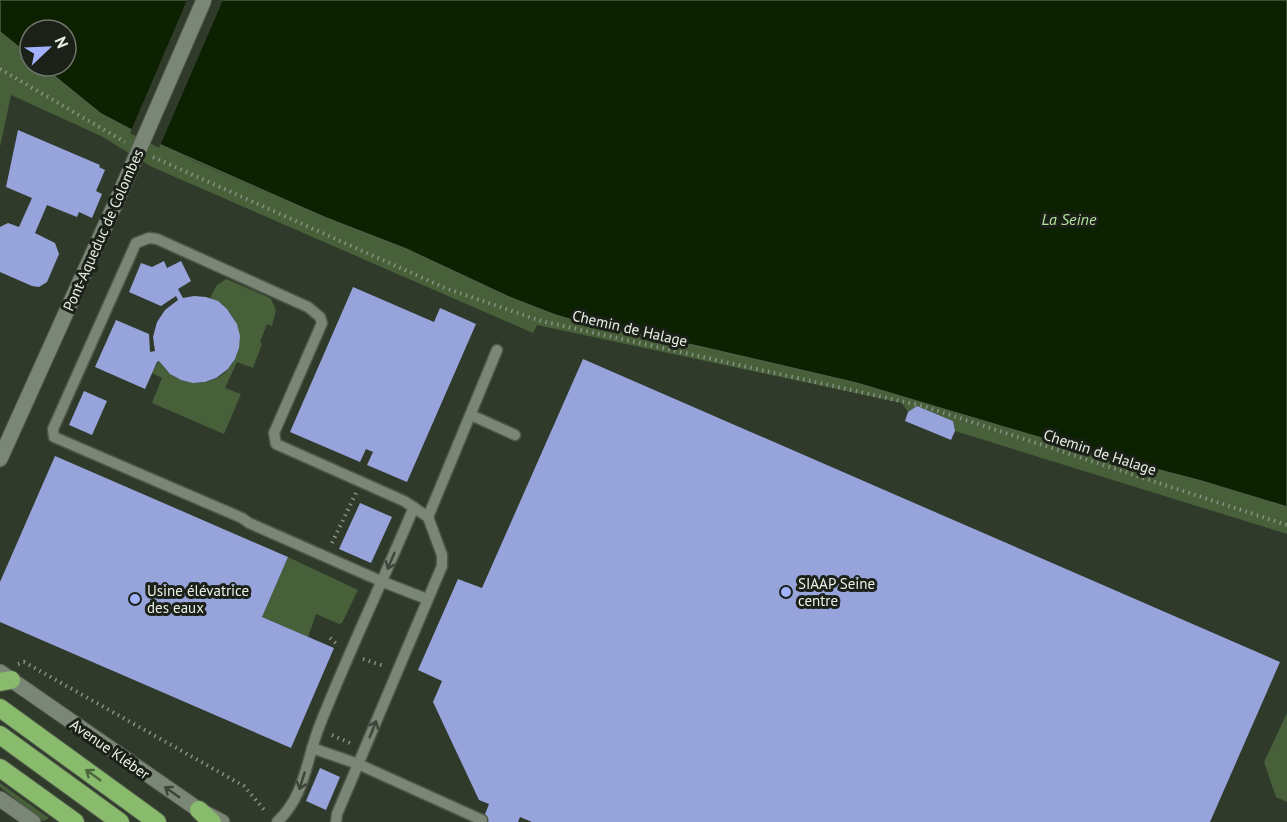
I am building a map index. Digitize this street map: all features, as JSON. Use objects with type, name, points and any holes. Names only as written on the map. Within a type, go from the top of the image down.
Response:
[{"type":"highway","points":[[0,708],[157,822]]},
{"type":"highway","points":[[0,735],[120,822]]},
{"type":"highway","points":[[0,768],[75,822]]},
{"type":"street","name":"Pont-Aqueduc de Colombes","points":[[0,459],[204,0]]},
{"type":"street","name":"Avenue Kléber","points":[[6,675],[206,816],[222,822]]},
{"type":"street","points":[[0,799],[33,822]]},
{"type":"lane","points":[[336,822],[337,814],[442,566],[440,546],[428,517],[414,507],[276,444],[274,433],[322,323],[320,317],[308,307],[157,239],[149,238],[136,243],[53,429],[54,437],[242,518],[382,582],[428,599]]},
{"type":"lane","points":[[428,517],[497,350]]},
{"type":"lane","points":[[471,415],[515,435]]},
{"type":"lane","points":[[277,822],[290,810],[300,790],[319,727],[414,507]]},
{"type":"lane","points":[[312,748],[358,764],[482,820]]},
{"type":"path","points":[[0,69],[126,142]]},
{"type":"path","name":"Chemin de Halage","points":[[146,154],[445,288],[541,321],[923,406],[1287,525]]},
{"type":"path","points":[[325,557],[361,482]]},
{"type":"path","points":[[330,638],[351,654],[397,670]]},
{"type":"path","points":[[6,675],[24,662],[244,786],[265,811]]},
{"type":"shaded area","points":[[0,32],[18,46],[18,78],[57,78],[101,114],[196,162],[326,218],[406,249],[511,298],[579,322],[697,346],[856,383],[1078,449],[1201,481],[1287,507],[1287,534],[955,431],[953,421],[917,406],[908,412],[902,403],[537,325],[533,333],[152,167],[101,136],[11,95],[0,147]]},
{"type":"shaded area","points":[[226,279],[271,299],[276,310],[272,326],[267,324],[253,368],[237,362],[225,388],[241,394],[224,434],[152,403],[162,378],[152,373],[159,361],[168,372],[180,379],[189,382],[207,382],[221,376],[232,365],[238,351],[239,336],[235,321],[226,308],[210,298],[217,285]]},
{"type":"shaded area","points":[[288,557],[358,590],[342,623],[339,624],[316,614],[308,637],[262,617]]},
{"type":"shaded area","points":[[1287,713],[1287,802],[1276,797],[1264,762]]},
{"type":"shaded area","points":[[0,783],[49,818],[43,821],[0,787]]},
{"type":"water","name":"La Seine","points":[[0,0],[1287,0],[1287,507],[1201,481],[1078,449],[856,383],[555,315],[511,298],[406,249],[326,218],[156,143],[101,114],[57,78],[78,78],[78,18],[18,18],[18,46],[0,32]]},
{"type":"pier","points":[[187,0],[223,0],[159,148],[130,133]]},
{"type":"building","points":[[18,130],[100,165],[99,167],[105,170],[96,191],[102,194],[92,218],[79,212],[77,217],[47,205],[35,233],[55,243],[59,254],[47,282],[39,287],[0,272],[0,227],[8,223],[19,227],[32,198],[6,187]]},
{"type":"building","points":[[164,261],[167,268],[181,261],[191,281],[178,289],[183,298],[206,297],[218,301],[227,309],[237,324],[240,336],[239,348],[228,369],[216,378],[205,382],[193,383],[181,380],[170,374],[159,361],[145,389],[95,367],[116,320],[149,334],[150,352],[155,351],[153,337],[157,322],[165,310],[178,300],[176,296],[161,306],[129,292],[141,263],[152,267]]},
{"type":"building","points":[[353,287],[434,322],[440,308],[476,324],[407,482],[367,465],[373,452],[366,449],[360,462],[290,432]]},
{"type":"building","name":"SIAAP Seine centre","points":[[583,359],[1280,662],[1210,822],[532,822],[520,817],[518,822],[482,822],[489,804],[479,800],[433,702],[442,681],[418,670],[458,579],[482,588]]},
{"type":"building","points":[[84,391],[107,401],[92,435],[69,425]]},
{"type":"building","points":[[917,406],[953,421],[955,431],[951,440],[905,421],[908,412]]},
{"type":"building","name":"Usine élévatrice des eaux","points":[[55,456],[288,557],[262,617],[334,648],[291,748],[0,622],[0,582]]},
{"type":"building","points":[[360,503],[392,517],[371,563],[339,549]]},
{"type":"building","points":[[320,768],[340,777],[326,810],[306,801]]},
{"type":"place","name":"SIAAP Seine centre","points":[[786,592]]},
{"type":"place","name":"Usine élévatrice des eaux","points":[[135,599]]}]
